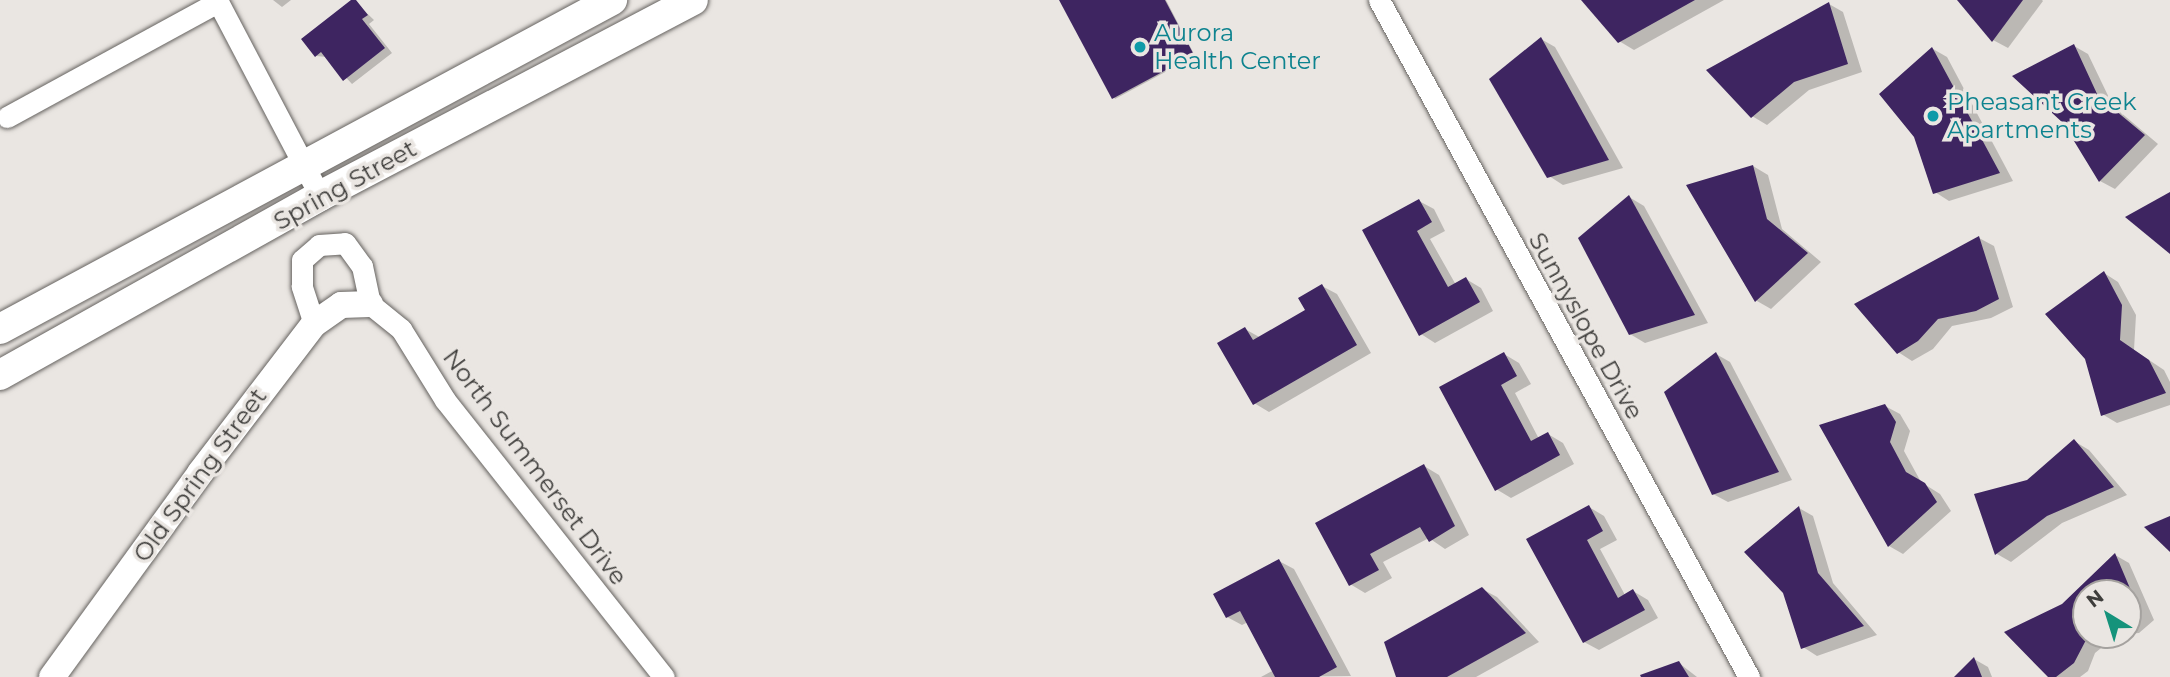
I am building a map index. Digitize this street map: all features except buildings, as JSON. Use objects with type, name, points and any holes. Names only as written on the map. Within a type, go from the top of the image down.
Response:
[{"type":"main road","name":"Spring Street","points":[[0,329],[612,0]]},
{"type":"main road","name":"Spring Street","points":[[0,375],[320,196],[693,0]]},
{"type":"street","name":"Sunnyslope Drive","points":[[1379,0],[1749,677]]},
{"type":"street","points":[[8,117],[217,1],[320,196]]},
{"type":"street","points":[[314,324],[302,286],[302,260],[318,245],[345,243],[362,266],[370,304]]},
{"type":"street","name":"Old Spring Street","points":[[52,677],[200,472],[314,324],[341,305],[370,304]]},
{"type":"street","name":"North Summerset Drive","points":[[370,304],[401,329],[445,400],[664,677]]},
{"type":"place","name":"Aurora Health Center","points":[[1140,47]]},
{"type":"place","name":"Pheasant Creek Apartments","points":[[1933,116]]}]
